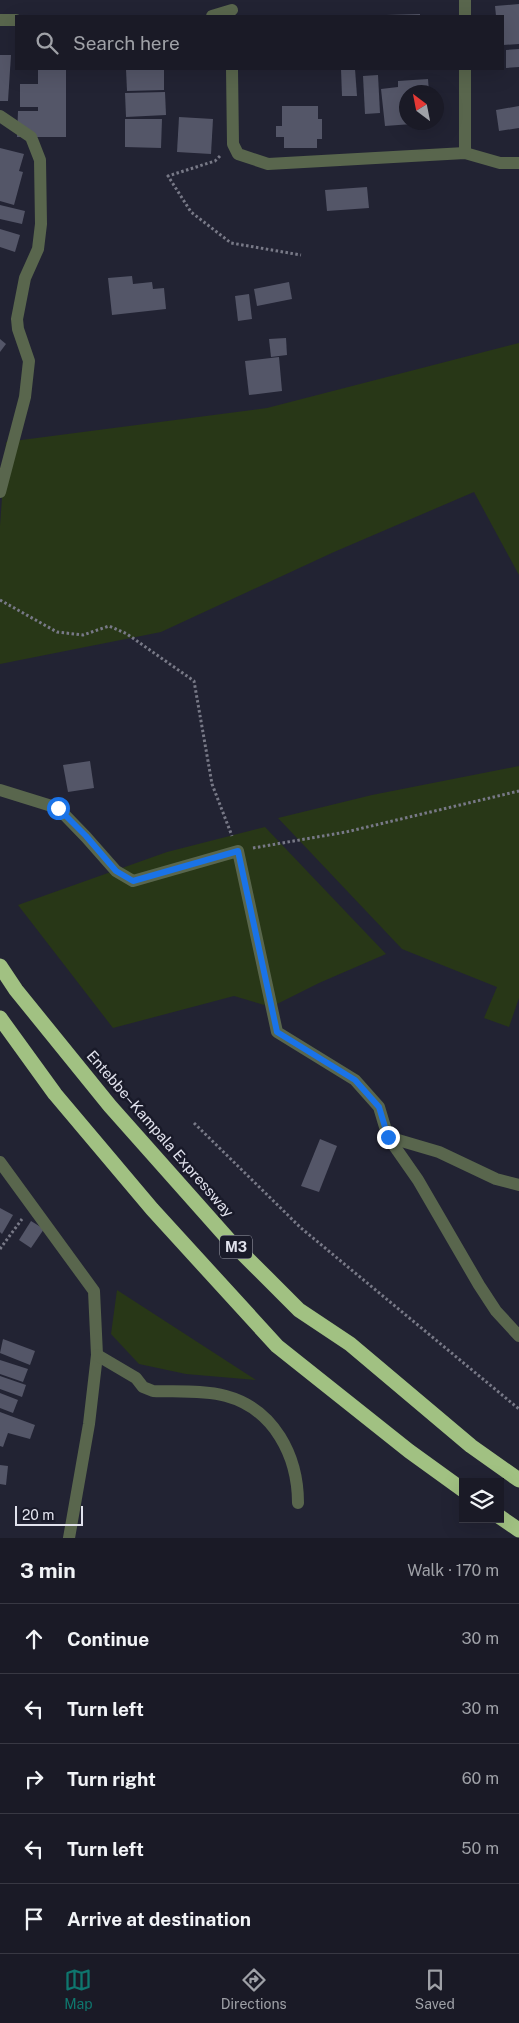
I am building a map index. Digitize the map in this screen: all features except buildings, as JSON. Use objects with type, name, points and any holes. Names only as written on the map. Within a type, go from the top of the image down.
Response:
[{"type":"highway","name":"Entebbe–Kampala Expressway","points":[[0,966],[16,990],[110,1106],[229,1240],[299,1310],[350,1344],[471,1446],[519,1480]]},
{"type":"highway","name":"M3","points":[[0,1018],[55,1094],[152,1209],[277,1346],[409,1451],[459,1487]]},
{"type":"highway","points":[[504,1520],[519,1530]]},
{"type":"street","points":[[465,0],[465,15]]},
{"type":"street","points":[[215,15],[233,9]]},
{"type":"street","points":[[0,20],[15,20]]},
{"type":"street","points":[[232,70],[233,144],[238,154],[268,164],[465,153],[500,163],[519,163]]},
{"type":"street","points":[[465,70],[465,153]]},
{"type":"street","points":[[0,116],[32,137],[40,160],[41,224],[38,249],[25,278],[17,319],[18,329],[29,361],[25,397],[0,492]]},
{"type":"street","points":[[0,790],[58,808],[86,836],[116,871],[133,881],[238,851],[277,1032],[355,1080],[379,1107],[388,1137],[418,1180],[496,1311],[519,1336]]},
{"type":"street","points":[[388,1137],[439,1152],[496,1179],[519,1185]]},
{"type":"street","points":[[0,1162],[94,1291],[97,1355],[89,1424],[69,1538]]},
{"type":"street","points":[[97,1355],[136,1378],[143,1387],[153,1391],[225,1396],[244,1402],[258,1412],[277,1430],[290,1456],[298,1484],[298,1503]]},
{"type":"path","points":[[233,144],[215,161],[168,176],[191,212],[231,243],[301,254]]},
{"type":"path","points":[[0,600],[57,632],[83,635],[109,626],[142,643],[194,681],[212,784],[238,851],[346,832],[519,791]]},
{"type":"path","points":[[194,1122],[301,1228],[519,1409]]},
{"type":"path","points":[[0,1249],[31,1206]]},
{"type":"green space","points":[[519,343],[519,575],[474,492],[334,552],[161,632],[0,664],[0,526],[6,442],[267,408]]},
{"type":"green space","points":[[519,766],[519,998],[509,1027],[484,1018],[497,987],[402,949],[278,818],[372,795]]},
{"type":"green space","points":[[265,827],[386,954],[319,983],[271,1007],[234,996],[113,1028],[18,905],[167,852]]},
{"type":"green space","points":[[117,1290],[256,1380],[186,1374],[139,1364],[111,1334]]},
{"type":"route","points":[[58,808],[86,836],[116,871],[133,881],[238,851],[277,1032],[355,1080],[379,1107],[388,1137]]}]
